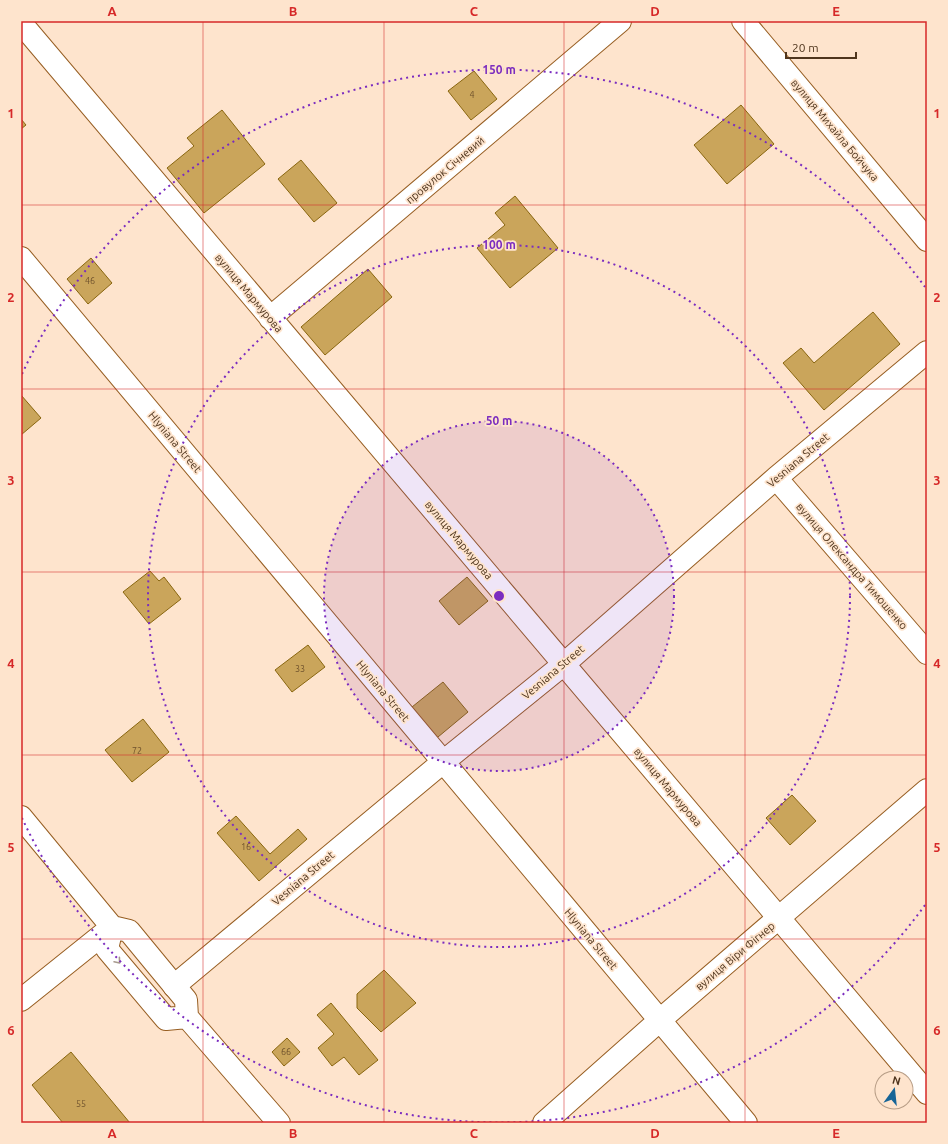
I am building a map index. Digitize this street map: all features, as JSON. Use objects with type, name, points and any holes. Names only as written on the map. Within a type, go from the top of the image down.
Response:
[{"type":"street","name":"провулок Січневий","points":[[270,318],[620,21]]},
{"type":"street","name":"вулиця Михайла Бойчука","points":[[743,21],[927,240]]},
{"type":"street","name":"вулиця Мармурова","points":[[21,23],[927,1093]]},
{"type":"street","name":"Hlyniana Street","points":[[21,258],[746,1123]]},
{"type":"street","name":"Vesniana Street","points":[[174,986],[443,762],[564,664],[776,478],[927,352]]},
{"type":"street","name":"вулиця Олександра Тимошенко","points":[[776,478],[927,653]]},
{"type":"street","name":"вулиця Віри Фігнер","points":[[544,1123],[660,1020],[780,919],[927,790]]},
{"type":"street","points":[[21,817],[112,927],[129,931],[186,1000],[187,1017],[279,1123]]},
{"type":"street","points":[[21,1000],[112,927]]},
{"type":"street","points":[[112,927],[107,949],[166,1019],[187,1017]]},
{"type":"building","points":[[474,71],[497,99],[471,120],[448,91]]},
{"type":"building","points":[[741,105],[774,144],[727,184],[694,145]]},
{"type":"building","points":[[222,110],[265,164],[204,213],[167,168],[194,146],[187,138]]},
{"type":"building","points":[[21,119],[26,125],[21,129]]},
{"type":"building","points":[[301,160],[337,203],[314,222],[278,179]]},
{"type":"building","points":[[515,196],[558,248],[510,288],[477,248],[505,225],[495,213]]},
{"type":"building","points":[[91,258],[112,283],[88,304],[67,279]]},
{"type":"building","points":[[368,269],[392,297],[325,355],[301,327]]},
{"type":"building","points":[[873,312],[900,344],[824,410],[783,363],[801,348],[814,363]]},
{"type":"building","points":[[21,395],[41,418],[21,435]]},
{"type":"building","points":[[150,571],[159,581],[164,577],[181,599],[149,624],[123,592]]},
{"type":"building","points":[[467,577],[488,601],[459,625],[439,601]]},
{"type":"building","points":[[308,645],[325,667],[292,692],[275,670]]},
{"type":"building","points":[[443,682],[468,712],[432,742],[407,711]]},
{"type":"building","points":[[143,719],[169,752],[132,782],[105,750]]},
{"type":"building","points":[[792,795],[816,821],[790,845],[766,818]]},
{"type":"building","points":[[236,816],[270,854],[298,829],[307,839],[259,881],[217,833]]},
{"type":"building","points":[[384,970],[416,1003],[381,1032],[357,1008],[357,994]]},
{"type":"building","points":[[331,1003],[378,1060],[359,1075],[344,1057],[332,1066],[318,1048],[334,1034],[317,1015]]},
{"type":"building","points":[[287,1038],[300,1052],[284,1066],[272,1052]]},
{"type":"building","points":[[71,1052],[130,1123],[63,1123],[32,1085]]}]
